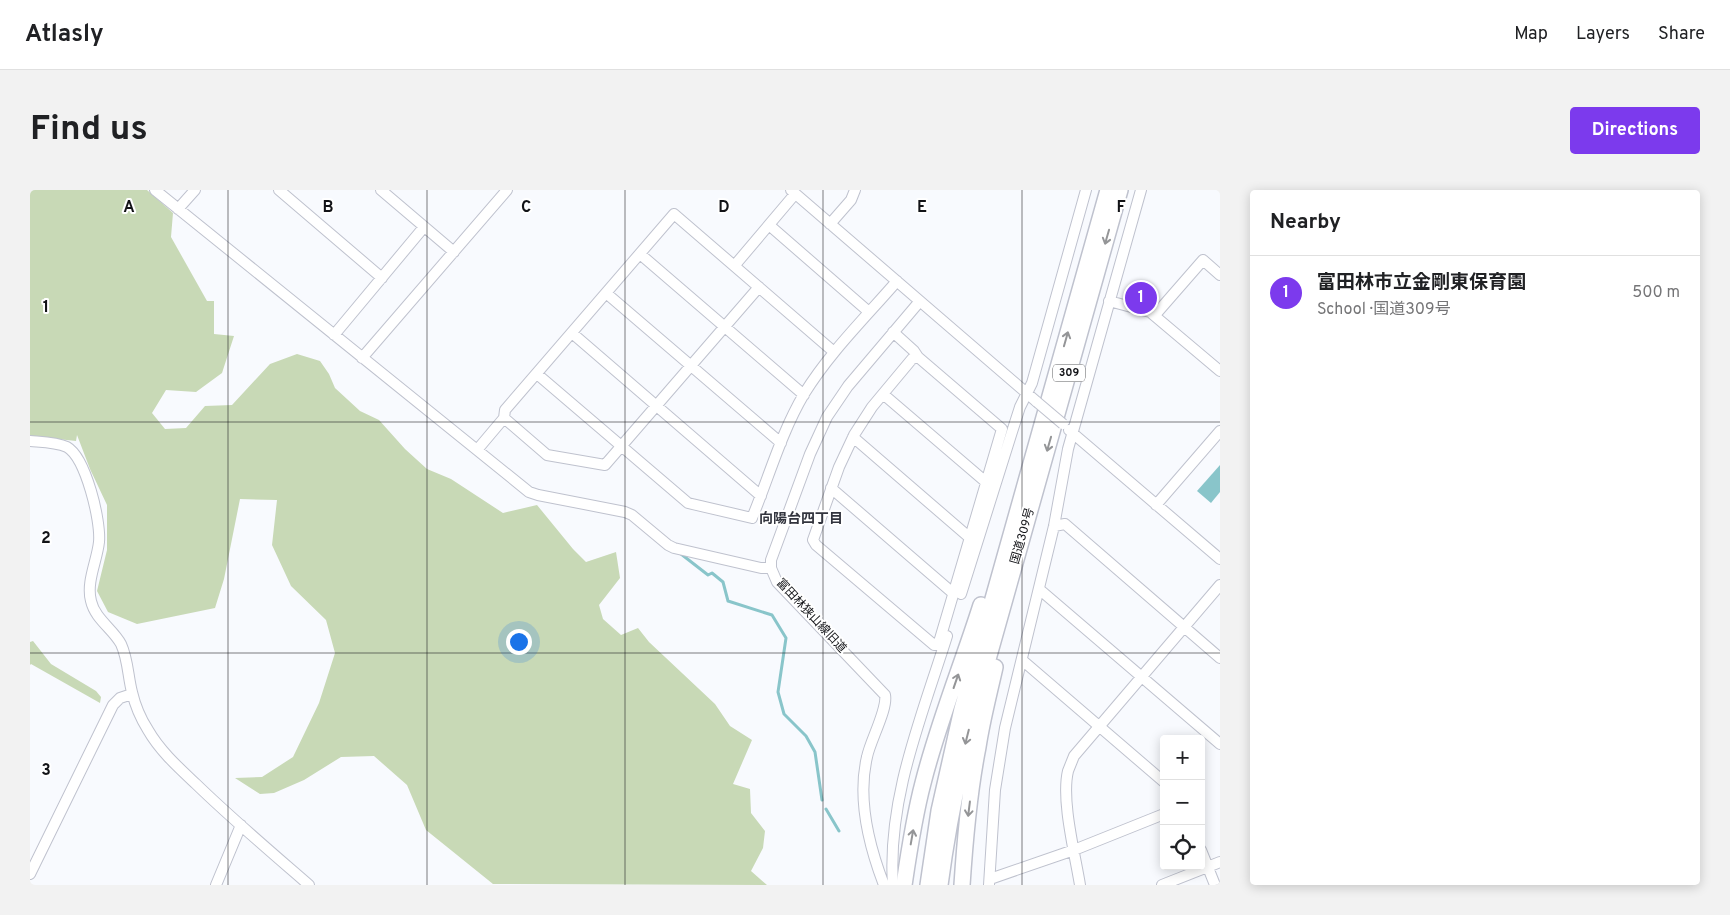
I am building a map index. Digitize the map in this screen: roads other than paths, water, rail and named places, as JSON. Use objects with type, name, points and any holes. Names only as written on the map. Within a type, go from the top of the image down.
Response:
[{"type":"highway","name":"国道309号","points":[[928,885],[939,811],[953,744],[1108,190]]},
{"type":"highway","name":"国道309号","points":[[940,885],[961,759],[980,684],[1120,190]]},
{"type":"highway","name":"309","points":[[904,885],[922,783],[998,552],[1010,537]]},
{"type":"highway","name":"309","points":[[962,885],[965,840],[978,746],[1017,555]]},
{"type":"street","points":[[155,190],[530,492],[632,515],[674,548],[761,568],[771,568]]},
{"type":"street","points":[[178,209],[194,190]]},
{"type":"street","points":[[279,190],[382,278]]},
{"type":"street","points":[[362,358],[507,190]]},
{"type":"street","points":[[830,224],[851,200],[855,190]]},
{"type":"street","points":[[893,885],[892,867],[896,813],[903,778],[1011,435],[1032,383],[1086,190]]},
{"type":"street","points":[[1141,190],[1073,433],[1055,512],[1054,526],[1011,699],[998,766],[993,810],[989,882],[1160,816]]},
{"type":"street","points":[[388,192],[424,227],[454,252]]},
{"type":"street","points":[[735,265],[769,225],[793,192],[1220,560]]},
{"type":"street","points":[[477,450],[504,418],[505,410],[674,214],[834,352]]},
{"type":"street","points":[[769,225],[869,312]]},
{"type":"street","points":[[334,335],[424,227]]},
{"type":"street","points":[[640,254],[804,395]]},
{"type":"street","points":[[1155,315],[1203,260],[1220,275]]},
{"type":"street","points":[[537,374],[688,503],[752,518],[792,416],[804,395],[834,352],[897,281]]},
{"type":"street","points":[[504,418],[547,455],[605,465],[759,287]]},
{"type":"street","points":[[606,293],[781,443]]},
{"type":"street","name":"富田林狭山線旧道","points":[[884,885],[872,848],[863,793],[866,760],[885,705],[885,695],[777,582],[771,568],[771,560],[810,454],[827,418],[848,386],[920,301]]},
{"type":"street","points":[[1109,301],[1155,315],[1220,371]]},
{"type":"street","points":[[893,332],[1002,429],[954,594],[937,645],[934,645],[813,542],[839,467],[853,437],[883,394],[912,359],[918,356]]},
{"type":"street","points":[[572,333],[761,496]]},
{"type":"street","points":[[883,394],[987,483]]},
{"type":"street","points":[[1156,505],[1220,431]]},
{"type":"street","points":[[853,437],[970,538]]},
{"type":"street","points":[[30,441],[56,444],[71,450],[88,484],[97,510],[99,527],[98,548],[90,590],[91,602],[95,611],[121,644],[132,694],[142,718],[156,742],[195,783],[309,885]]},
{"type":"street","points":[[831,488],[954,594]]},
{"type":"street","points":[[1054,526],[1065,524],[1220,658]]},
{"type":"street","points":[[1080,885],[1066,789],[1068,771],[1074,756],[1220,586]]},
{"type":"street","points":[[1039,588],[1220,744]]},
{"type":"street","points":[[1022,660],[1162,780]]},
{"type":"street","points":[[30,874],[113,705],[120,698],[132,694]]},
{"type":"street","points":[[216,885],[241,825]]},
{"type":"street","points":[[1205,860],[1215,885]]},
{"type":"street","points":[[1162,885],[1220,862]]},
{"type":"water","points":[[1220,465],[1220,492],[1211,503],[1197,491]]},
{"type":"waterway","points":[[681,554],[708,575],[712,573],[723,582],[728,601],[772,615],[786,638],[778,692],[784,714],[806,736],[815,752],[822,800]]},
{"type":"waterway","points":[[826,809],[839,831]]},
{"type":"place","name":"富田林市立金剛東保育園","points":[[1141,298]]},
{"type":"district","name":"向陽台四丁目","points":[[801,519]]}]
